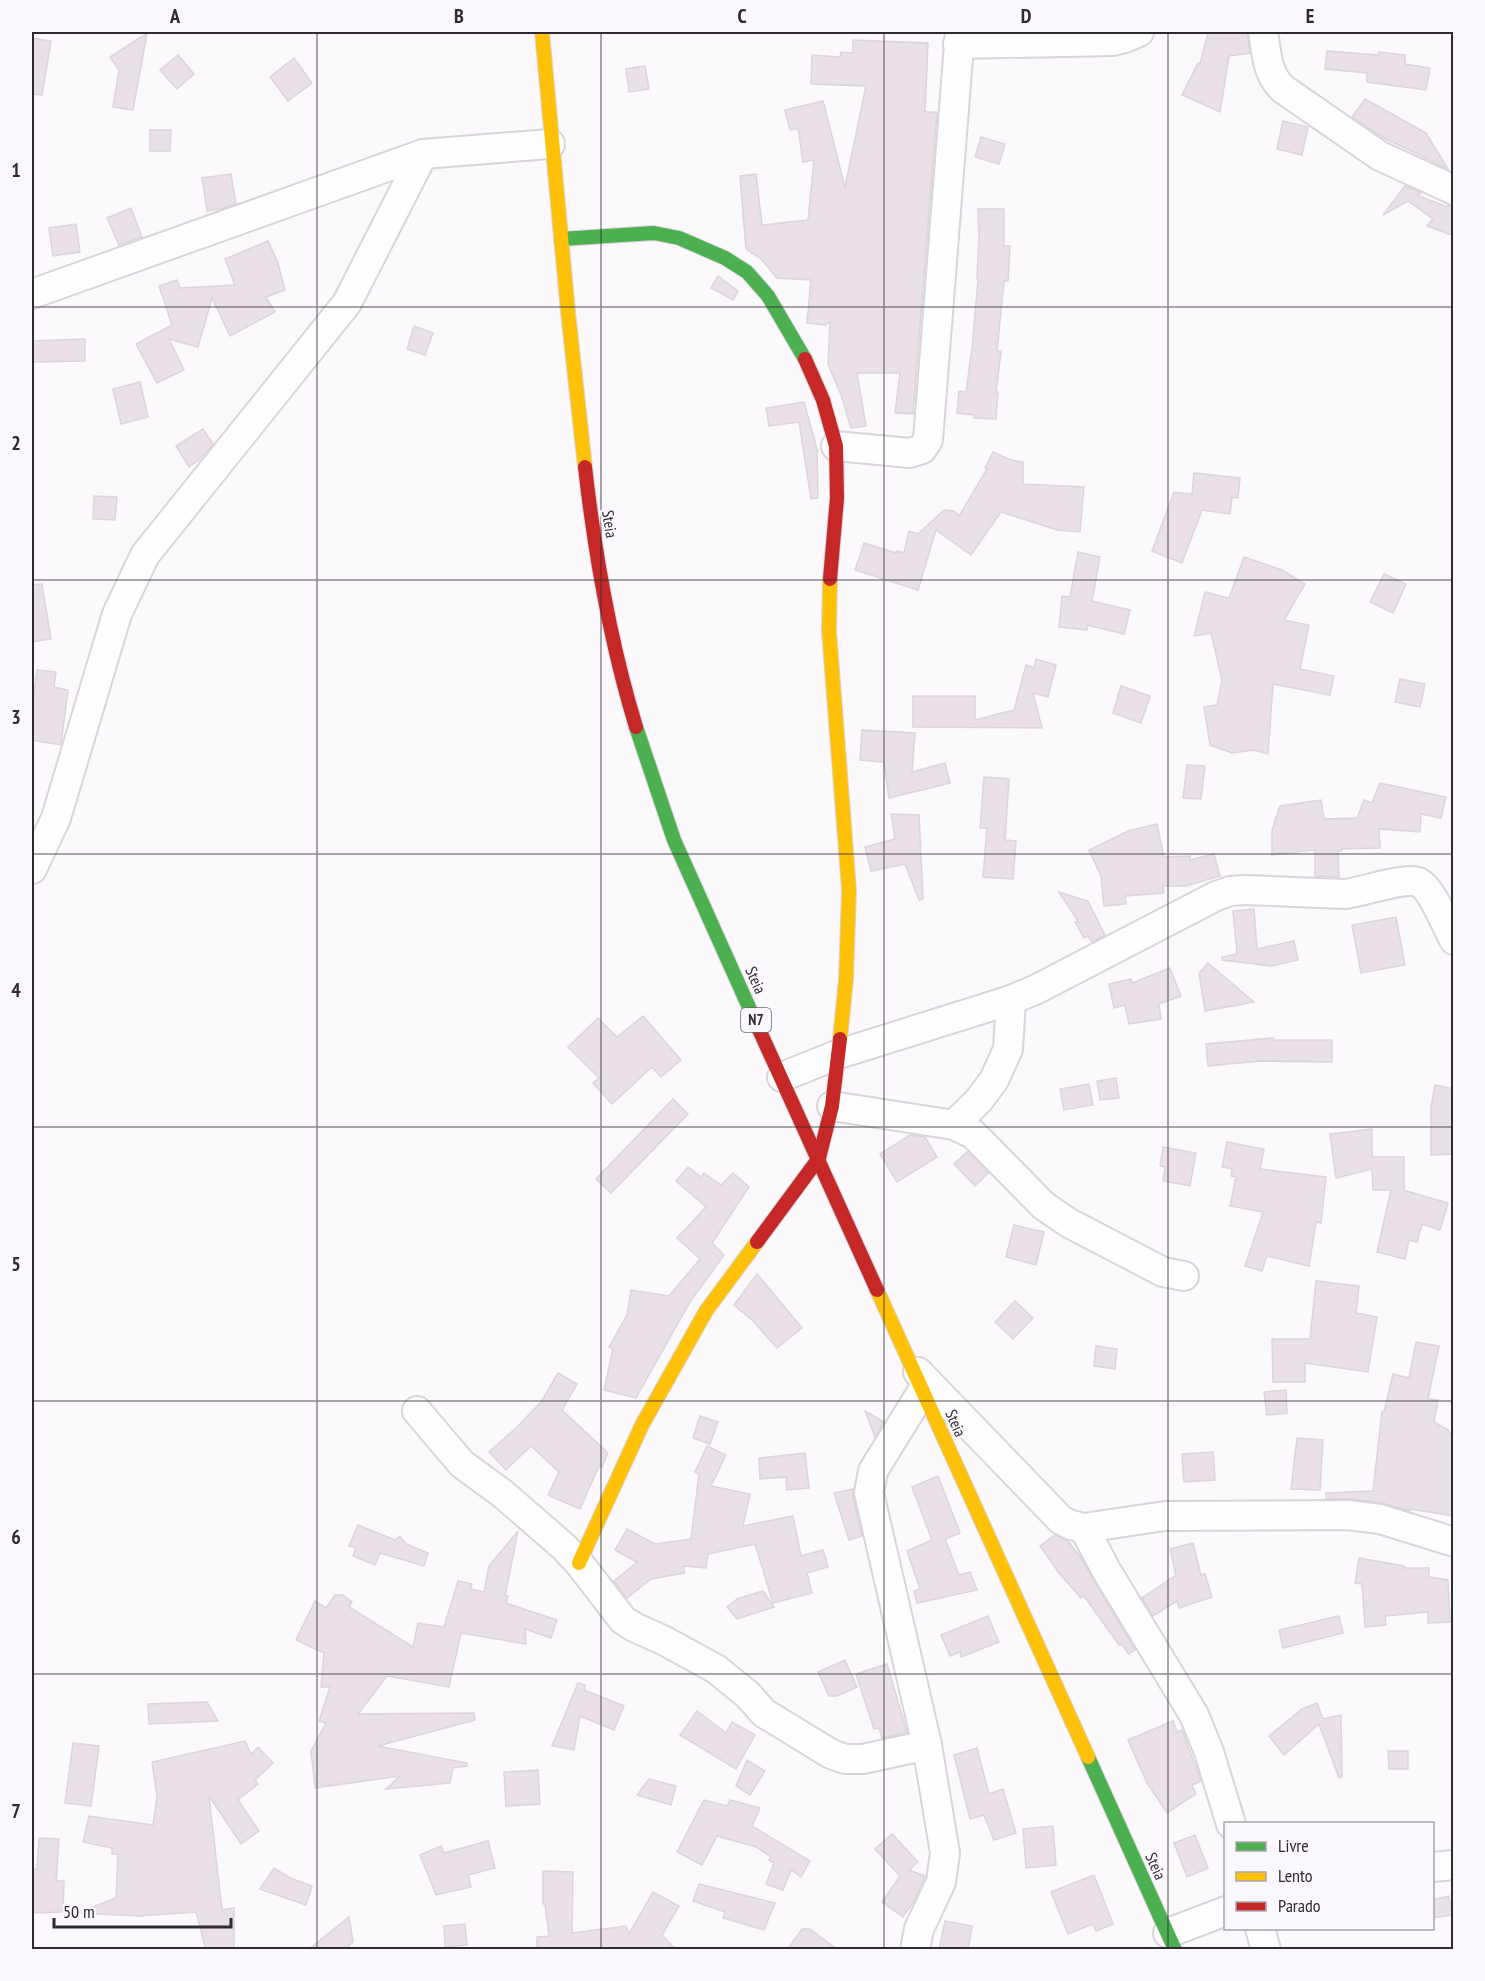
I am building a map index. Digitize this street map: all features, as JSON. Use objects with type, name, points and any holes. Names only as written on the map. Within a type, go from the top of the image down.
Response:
[{"type":"main road","name":"Steia","points":[[542,32],[550,144],[580,434],[613,641],[643,750],[674,840],[1172,1941]]},
{"type":"main road","points":[[561,239],[654,233],[679,238],[725,258],[747,272],[768,296],[806,361],[823,399],[836,446],[837,498],[831,556],[829,631],[849,890],[846,979],[839,1054],[832,1106],[819,1158],[706,1311],[642,1425],[579,1563]]},
{"type":"street","points":[[836,446],[910,453],[922,449],[928,440],[959,38],[1113,41],[1139,32]]},
{"type":"street","points":[[1263,32],[1270,72],[1275,82],[1283,89],[1380,156],[1454,190]]},
{"type":"street","points":[[32,294],[423,154],[550,144]]},
{"type":"street","points":[[32,869],[56,818],[117,614],[145,555],[347,303],[423,154]]},
{"type":"street","points":[[782,1077],[839,1054],[1011,1000],[1048,984],[1216,896],[1230,891],[1345,894],[1406,880],[1419,882],[1427,891],[1454,940]]},
{"type":"street","points":[[954,1125],[979,1100],[994,1080],[1008,1049],[1011,1000]]},
{"type":"street","points":[[832,1106],[954,1125],[973,1134],[1044,1206],[1069,1223],[1163,1272],[1184,1275]]},
{"type":"street","points":[[915,1950],[919,1929],[941,1882],[945,1853],[927,1745],[869,1492],[873,1471],[918,1377],[1061,1520],[1071,1525],[1084,1528],[1165,1516],[1348,1515],[1380,1519],[1454,1542]]},
{"type":"street","points":[[417,1411],[462,1464],[503,1494],[564,1547],[623,1620],[716,1670],[747,1694],[764,1713],[831,1754],[845,1759],[863,1759],[927,1745]]},
{"type":"street","points":[[1084,1528],[1106,1570],[1194,1715],[1209,1752],[1230,1822]]},
{"type":"street","points":[[1434,1867],[1454,1865]]},
{"type":"street","points":[[1172,1941],[1224,1912]]},
{"type":"street","points":[[1260,1930],[1266,1950]]},
{"type":"building","points":[[1208,32],[1247,32],[1250,53],[1229,56],[1220,112],[1182,95],[1198,63],[1200,64]]},
{"type":"building","points":[[147,33],[133,110],[113,107],[119,70],[110,57]]},
{"type":"building","points":[[32,38],[51,41],[42,95],[32,94]]},
{"type":"building","points":[[853,40],[928,43],[925,112],[937,112],[913,414],[895,413],[900,373],[857,373],[866,426],[851,428],[828,364],[830,322],[825,325],[807,323],[811,280],[777,278],[761,259],[746,249],[740,176],[756,174],[762,225],[808,220],[814,160],[803,162],[798,128],[790,130],[785,110],[823,101],[845,187],[866,86],[811,84],[812,55],[840,57],[841,52],[853,53]]},
{"type":"building","points":[[1327,51],[1405,55],[1405,64],[1430,68],[1426,90],[1367,82],[1367,73],[1325,69]]},
{"type":"building","points":[[178,55],[194,74],[177,89],[160,70]]},
{"type":"building","points":[[294,58],[312,83],[288,101],[270,77]]},
{"type":"building","points":[[645,66],[649,89],[629,92],[626,69]]},
{"type":"building","points":[[1365,99],[1426,133],[1448,169],[1384,138],[1352,117]]},
{"type":"building","points":[[1283,121],[1308,127],[1302,155],[1277,149]]},
{"type":"building","points":[[150,130],[171,130],[170,151],[150,151]]},
{"type":"building","points":[[981,137],[1005,144],[999,164],[975,157]]},
{"type":"building","points":[[231,174],[236,204],[207,211],[202,178]]},
{"type":"building","points":[[1405,186],[1421,193],[1417,195],[1445,206],[1454,206],[1454,236],[1427,226],[1433,219],[1408,201],[1383,215]]},
{"type":"building","points":[[131,208],[142,237],[119,245],[107,218]]},
{"type":"building","points":[[978,209],[1004,209],[1004,246],[1010,246],[1008,281],[1004,281],[997,351],[1001,351],[996,392],[998,392],[996,419],[974,418],[974,415],[957,413],[959,391],[966,392],[972,348],[978,280]]},
{"type":"building","points":[[76,224],[80,252],[53,256],[49,228]]},
{"type":"building","points":[[268,241],[278,263],[285,290],[266,297],[275,312],[230,336],[212,298],[198,347],[169,339],[184,370],[157,383],[136,344],[172,325],[159,286],[177,280],[180,288],[235,285],[225,259]]},
{"type":"building","points":[[718,276],[738,291],[733,300],[711,288]]},
{"type":"building","points":[[414,326],[433,333],[425,355],[407,349]]},
{"type":"building","points":[[85,339],[85,361],[32,362],[32,341]]},
{"type":"building","points":[[140,382],[148,417],[121,424],[113,389]]},
{"type":"building","points":[[804,402],[817,449],[818,498],[811,499],[799,422],[769,426],[766,408]]},
{"type":"building","points":[[203,429],[213,444],[200,459],[189,467],[176,446]]},
{"type":"building","points":[[993,452],[1011,460],[1023,462],[1023,484],[1084,487],[1080,532],[1057,530],[1001,512],[971,555],[936,530],[918,590],[855,570],[864,543],[896,553],[897,551],[904,553],[909,531],[918,534],[944,510],[954,511],[959,516],[987,469],[985,468]]},
{"type":"building","points":[[1194,473],[1240,478],[1238,498],[1232,497],[1230,514],[1202,510],[1182,563],[1152,551],[1174,492],[1192,494]]},
{"type":"building","points":[[94,496],[117,497],[115,520],[93,519]]},
{"type":"building","points":[[1078,552],[1100,557],[1092,601],[1130,610],[1124,634],[1087,625],[1087,630],[1059,627],[1062,596],[1070,597]]},
{"type":"building","points":[[1244,557],[1282,570],[1305,584],[1284,620],[1309,625],[1300,669],[1334,676],[1330,695],[1273,684],[1268,754],[1254,750],[1232,753],[1210,745],[1204,707],[1217,705],[1222,680],[1211,633],[1194,636],[1205,592],[1229,598]]},
{"type":"building","points":[[1384,574],[1406,584],[1393,613],[1370,602]]},
{"type":"building","points":[[42,584],[51,639],[32,642],[32,585]]},
{"type":"building","points":[[1036,659],[1056,665],[1048,697],[1033,693],[1042,728],[913,727],[913,696],[975,696],[975,720],[1014,710],[1026,665],[1034,668]]},
{"type":"building","points":[[37,670],[56,672],[54,687],[68,690],[61,745],[32,740],[32,710]]},
{"type":"building","points":[[1400,679],[1425,684],[1420,707],[1395,702]]},
{"type":"building","points":[[1121,686],[1150,696],[1141,723],[1113,713]]},
{"type":"building","points":[[862,730],[915,733],[912,772],[945,763],[950,783],[889,798],[884,762],[860,760]]},
{"type":"building","points":[[1187,765],[1205,766],[1201,799],[1183,798]]},
{"type":"building","points":[[984,777],[1009,779],[1005,840],[1016,841],[1013,879],[983,877],[987,828],[980,828]]},
{"type":"building","points":[[1380,783],[1446,797],[1441,818],[1421,814],[1420,832],[1379,829],[1380,848],[1341,849],[1338,851],[1339,877],[1315,876],[1315,850],[1272,855],[1272,830],[1280,806],[1321,800],[1324,819],[1357,818],[1364,800],[1372,803]]},
{"type":"building","points":[[891,814],[919,815],[923,899],[919,900],[905,864],[871,871],[865,847],[895,839]]},
{"type":"building","points":[[1157,824],[1164,857],[1190,856],[1190,860],[1214,854],[1220,876],[1186,886],[1163,886],[1164,893],[1125,896],[1126,904],[1104,906],[1101,876],[1089,850],[1128,831]]},
{"type":"building","points":[[1059,892],[1088,901],[1105,935],[1092,942],[1088,936],[1084,938],[1075,922],[1078,921]]},
{"type":"building","points":[[1254,909],[1257,949],[1294,941],[1298,960],[1272,966],[1222,960],[1222,957],[1237,954],[1233,911]]},
{"type":"building","points":[[1396,917],[1405,965],[1361,973],[1352,925]]},
{"type":"building","points":[[1208,963],[1254,1002],[1205,1011],[1199,973]]},
{"type":"building","points":[[1170,968],[1181,996],[1159,1004],[1161,1019],[1129,1024],[1125,1005],[1114,1008],[1109,984],[1131,979],[1132,983]]},
{"type":"building","points":[[643,1016],[681,1060],[661,1077],[652,1067],[612,1104],[593,1083],[599,1078],[568,1047],[598,1018],[617,1037]]},
{"type":"building","points":[[1273,1038],[1273,1040],[1332,1040],[1332,1062],[1261,1061],[1208,1066],[1206,1044]]},
{"type":"building","points":[[1116,1078],[1119,1098],[1100,1100],[1097,1081]]},
{"type":"building","points":[[1089,1084],[1093,1105],[1064,1110],[1060,1089]]},
{"type":"building","points":[[1435,1085],[1454,1089],[1454,1154],[1431,1155],[1431,1107]]},
{"type":"building","points":[[673,1099],[688,1114],[611,1193],[596,1179]]},
{"type":"building","points":[[1372,1129],[1372,1157],[1404,1157],[1403,1190],[1448,1203],[1440,1230],[1422,1224],[1417,1242],[1409,1240],[1405,1259],[1377,1252],[1391,1190],[1373,1190],[1372,1169],[1336,1178],[1330,1134]]},
{"type":"building","points":[[910,1135],[925,1137],[937,1157],[897,1182],[880,1154]]},
{"type":"building","points":[[1227,1142],[1264,1149],[1260,1169],[1326,1177],[1321,1223],[1316,1222],[1309,1266],[1267,1256],[1262,1271],[1245,1266],[1263,1212],[1230,1206],[1236,1177],[1231,1176],[1232,1169],[1222,1167]]},
{"type":"building","points":[[1163,1147],[1196,1153],[1190,1186],[1163,1181],[1165,1167],[1160,1166]]},
{"type":"building","points":[[967,1152],[988,1173],[975,1186],[954,1164]]},
{"type":"building","points":[[688,1167],[701,1177],[704,1173],[721,1185],[733,1173],[749,1187],[712,1243],[724,1255],[690,1302],[636,1398],[604,1390],[613,1349],[609,1347],[627,1315],[631,1290],[669,1296],[700,1259],[677,1238],[706,1207],[676,1181]]},
{"type":"building","points":[[1014,1225],[1044,1232],[1036,1265],[1006,1257]]},
{"type":"building","points":[[757,1274],[802,1328],[777,1348],[753,1321],[734,1305]]},
{"type":"building","points":[[1316,1281],[1359,1286],[1356,1313],[1377,1317],[1368,1372],[1305,1363],[1305,1382],[1273,1382],[1272,1339],[1310,1339]]},
{"type":"building","points":[[1015,1301],[1033,1318],[1013,1339],[995,1322]]},
{"type":"building","points":[[1416,1342],[1439,1346],[1428,1399],[1438,1400],[1434,1422],[1447,1429],[1454,1437],[1454,1516],[1410,1509],[1410,1511],[1382,1503],[1326,1499],[1326,1493],[1373,1491],[1382,1412],[1384,1412],[1393,1374],[1409,1378]]},
{"type":"building","points":[[1096,1346],[1117,1349],[1115,1369],[1094,1366]]},
{"type":"building","points":[[558,1373],[577,1384],[562,1410],[608,1453],[602,1467],[599,1466],[580,1509],[548,1495],[559,1472],[531,1446],[506,1470],[489,1452],[541,1402]]},
{"type":"building","points":[[1286,1390],[1287,1413],[1267,1415],[1264,1392]]},
{"type":"building","points":[[865,1411],[884,1422],[875,1437]]},
{"type":"building","points":[[700,1416],[718,1422],[710,1444],[693,1438]]},
{"type":"building","points":[[1297,1438],[1323,1440],[1320,1490],[1291,1489]]},
{"type":"building","points":[[707,1446],[726,1455],[711,1486],[750,1494],[743,1526],[793,1516],[801,1556],[823,1550],[828,1567],[807,1573],[812,1593],[773,1603],[755,1544],[708,1554],[706,1568],[683,1566],[685,1573],[651,1579],[627,1598],[614,1581],[637,1562],[615,1550],[627,1529],[655,1544],[691,1539],[699,1474],[695,1472]]},
{"type":"building","points":[[1213,1452],[1215,1480],[1184,1482],[1182,1454]]},
{"type":"building","points":[[805,1453],[809,1488],[787,1490],[786,1477],[760,1479],[759,1458]]},
{"type":"building","points":[[938,1476],[960,1533],[945,1539],[959,1575],[970,1572],[977,1590],[917,1603],[914,1591],[920,1589],[907,1551],[932,1540],[912,1487]]},
{"type":"building","points":[[853,1489],[862,1536],[849,1540],[834,1493]]},
{"type":"building","points":[[358,1525],[395,1540],[400,1536],[406,1544],[428,1553],[424,1566],[380,1553],[375,1565],[353,1556],[356,1548],[349,1546]]},
{"type":"building","points":[[518,1531],[505,1596],[508,1596],[506,1603],[557,1620],[551,1638],[525,1629],[526,1644],[461,1633],[449,1687],[387,1676],[358,1714],[474,1713],[475,1720],[378,1746],[467,1763],[467,1766],[453,1768],[450,1783],[386,1789],[400,1776],[329,1786],[331,1783],[315,1788],[311,1751],[326,1723],[319,1721],[330,1687],[321,1687],[324,1653],[296,1640],[315,1601],[326,1608],[335,1595],[343,1595],[352,1602],[349,1607],[413,1647],[418,1623],[444,1627],[458,1581],[472,1584],[471,1589],[484,1592],[489,1566]]},
{"type":"building","points":[[1055,1535],[1068,1541],[1081,1558],[1135,1650],[1129,1654],[1121,1644],[1119,1645],[1084,1596],[1081,1598],[1059,1573],[1040,1546]]},
{"type":"building","points":[[1193,1543],[1201,1575],[1205,1574],[1212,1597],[1179,1608],[1177,1601],[1153,1616],[1142,1598],[1176,1575],[1170,1549]]},
{"type":"building","points":[[1359,1558],[1404,1566],[1404,1568],[1429,1568],[1429,1577],[1448,1580],[1450,1622],[1428,1623],[1428,1612],[1385,1616],[1386,1625],[1365,1627],[1362,1584],[1355,1583]]},
{"type":"building","points":[[763,1591],[774,1607],[737,1619],[727,1607],[737,1599]]},
{"type":"building","points":[[988,1616],[999,1642],[961,1657],[960,1652],[950,1656],[941,1635]]},
{"type":"building","points":[[1339,1616],[1343,1633],[1283,1648],[1279,1630]]},
{"type":"building","points":[[845,1660],[857,1687],[837,1696],[829,1696],[818,1672]]},
{"type":"building","points":[[887,1664],[907,1732],[882,1738],[879,1728],[874,1729],[856,1674]]},
{"type":"building","points":[[578,1683],[585,1685],[584,1690],[624,1706],[614,1730],[580,1716],[574,1750],[552,1746]]},
{"type":"building","points":[[207,1702],[218,1721],[149,1724],[148,1704]]},
{"type":"building","points":[[1317,1703],[1323,1719],[1341,1715],[1342,1777],[1339,1778],[1319,1724],[1284,1755],[1269,1736],[1302,1709]]},
{"type":"building","points":[[697,1711],[726,1733],[732,1722],[755,1735],[736,1769],[680,1735]]},
{"type":"building","points":[[1173,1721],[1177,1732],[1182,1730],[1201,1781],[1192,1785],[1196,1794],[1167,1813],[1147,1783],[1128,1740]]},
{"type":"building","points":[[245,1741],[251,1754],[258,1747],[273,1763],[255,1780],[258,1784],[238,1800],[259,1831],[241,1844],[209,1796],[222,1910],[234,1908],[234,1950],[206,1950],[196,1912],[138,1916],[77,1913],[116,1898],[118,1854],[112,1854],[112,1848],[83,1842],[89,1816],[153,1825],[157,1796],[152,1762]]},
{"type":"building","points":[[73,1743],[99,1746],[91,1806],[65,1803]]},
{"type":"building","points":[[977,1748],[989,1794],[1003,1789],[1016,1833],[994,1840],[984,1815],[970,1819],[954,1755]]},
{"type":"building","points":[[1388,1751],[1408,1751],[1408,1769],[1389,1769]]},
{"type":"building","points":[[747,1760],[765,1771],[750,1795],[736,1786]]},
{"type":"building","points":[[538,1770],[540,1804],[506,1806],[504,1772]]},
{"type":"building","points":[[649,1779],[676,1786],[671,1805],[637,1795]]},
{"type":"building","points":[[704,1800],[727,1806],[730,1800],[760,1808],[752,1826],[810,1861],[801,1877],[791,1870],[783,1890],[766,1884],[774,1863],[769,1860],[771,1857],[756,1847],[717,1836],[702,1865],[677,1852]]},
{"type":"building","points":[[1053,1826],[1056,1865],[1026,1868],[1023,1829]]},
{"type":"building","points":[[892,1834],[918,1862],[909,1870],[925,1876],[914,1901],[903,1917],[882,1902],[900,1876],[875,1849]]},
{"type":"building","points":[[1195,1835],[1208,1868],[1187,1877],[1174,1843]]},
{"type":"building","points":[[39,1838],[59,1839],[56,1881],[64,1881],[63,1912],[32,1913],[32,1869],[37,1869]]},
{"type":"building","points":[[488,1841],[495,1868],[468,1875],[471,1887],[436,1895],[420,1855],[441,1846],[444,1853]]},
{"type":"building","points":[[274,1868],[290,1878],[312,1886],[306,1905],[260,1889]]},
{"type":"building","points":[[543,1871],[573,1872],[572,1933],[626,1926],[629,1934],[653,1892],[679,1906],[662,1935],[676,1950],[537,1950],[537,1937],[549,1936],[545,1904],[543,1904]]},
{"type":"building","points":[[1094,1875],[1113,1924],[1096,1931],[1093,1924],[1068,1934],[1051,1892]]},
{"type":"building","points":[[699,1884],[775,1903],[764,1930],[723,1918],[725,1912],[693,1901]]},
{"type":"building","points":[[1449,1896],[1452,1915],[1434,1918],[1434,1900]]},
{"type":"building","points":[[349,1917],[353,1942],[344,1950],[308,1950]]},
{"type":"building","points":[[945,1921],[972,1926],[968,1950],[939,1950]]},
{"type":"building","points":[[465,1924],[467,1945],[445,1947],[444,1926]]},
{"type":"building","points":[[802,1929],[810,1929],[838,1950],[787,1950]]},
{"type":"traffic: fast","points":[[561,239],[654,233],[679,238],[725,258],[747,272],[768,296],[805,359]]},
{"type":"traffic: fast","points":[[636,727],[674,840],[752,1014]]},
{"type":"traffic: fast","points":[[1088,1757],[1175,1950]]},
{"type":"traffic: slow","points":[[542,32],[585,467]]},
{"type":"traffic: slow","points":[[830,579],[829,631],[849,890],[846,979],[840,1039]]},
{"type":"traffic: slow","points":[[579,1563],[642,1425],[706,1311],[757,1242]]},
{"type":"traffic: slow","points":[[877,1290],[1088,1757]]},
{"type":"traffic: jam","points":[[805,359],[823,400],[836,446],[837,498],[830,579]]},
{"type":"traffic: jam","points":[[585,467],[604,598],[618,663],[636,727]]},
{"type":"traffic: jam","points":[[752,1014],[877,1290]]},
{"type":"traffic: jam","points":[[757,1242],[819,1158],[832,1106],[840,1039]]}]
